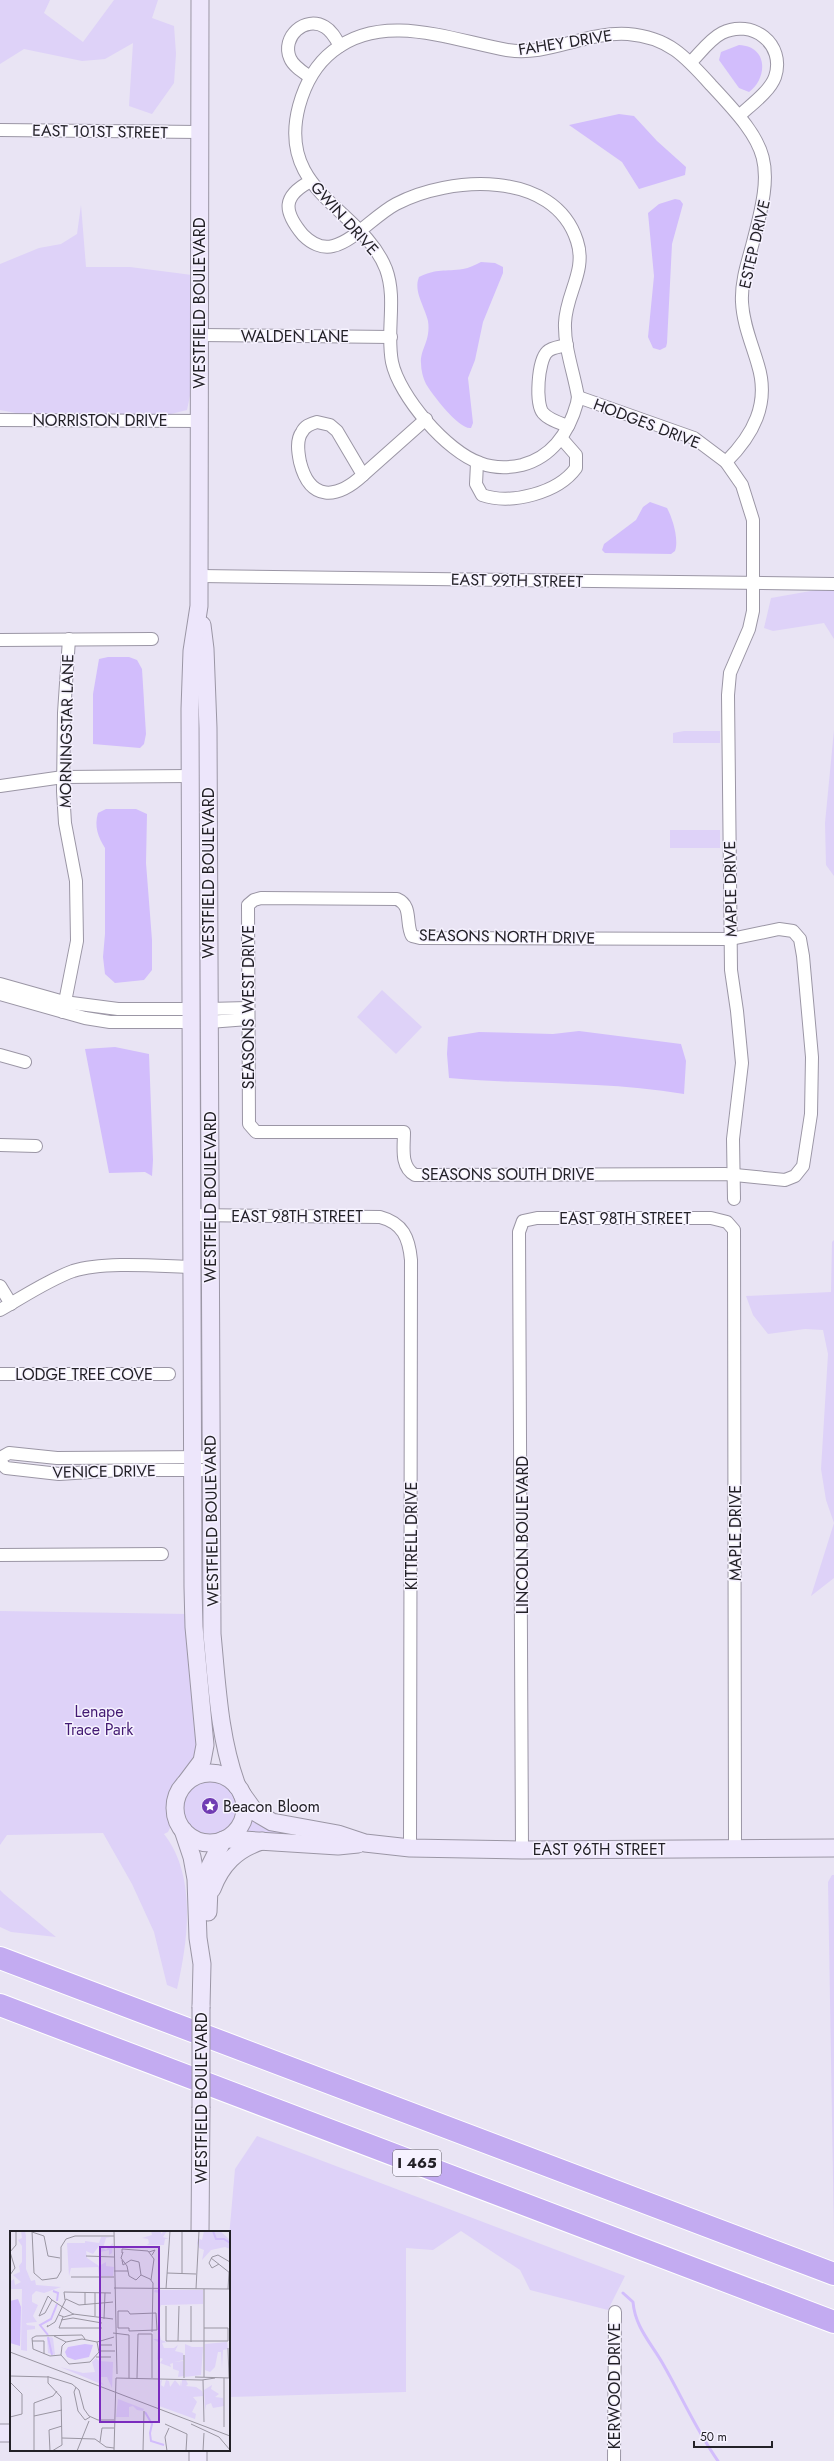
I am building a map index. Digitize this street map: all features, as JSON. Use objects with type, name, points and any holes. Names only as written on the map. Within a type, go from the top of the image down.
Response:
[{"type":"highway","name":"I 465","points":[[0,1958],[834,2274]]},
{"type":"highway","name":"I 465","points":[[0,2005],[834,2322]]},
{"type":"main road","name":"WESTFIELD BOULEVARD","points":[[187,1781],[202,1761],[205,1745],[194,1627],[190,1015],[190,776],[192,651],[199,606],[200,576],[200,0]]},
{"type":"main road","name":"WESTFIELD BOULEVARD","points":[[199,606],[205,649],[208,715],[210,1463],[212,1634],[223,1735],[228,1762],[240,1790]]},
{"type":"main road","points":[[216,1773],[225,1776],[240,1790],[245,1809],[243,1819],[238,1828],[225,1839],[201,1842],[183,1830],[176,1817],[175,1802],[181,1788],[187,1781],[201,1774],[216,1773]]},
{"type":"main road","name":"EAST 96TH STREET","points":[[240,1790],[251,1808],[265,1820],[338,1834],[365,1843],[410,1848],[522,1850],[834,1848]]},
{"type":"main road","name":"WESTFIELD BOULEVARD","points":[[183,1830],[192,1857],[196,1879],[198,1938],[202,1964],[200,2231]]},
{"type":"main road","name":"WESTFIELD BOULEVARD","points":[[202,1964],[208,1939],[212,1859],[225,1839]]},
{"type":"main road","name":"EAST 96TH STREET","points":[[225,1839],[267,1840],[338,1846],[365,1843]]},
{"type":"main road","points":[[209,1897],[217,1876],[227,1861],[251,1844],[267,1840]]},
{"type":"street","points":[[310,77],[290,58],[288,45],[294,32],[306,25],[320,25],[331,33],[340,46]]},
{"type":"street","points":[[690,62],[720,34],[734,28],[751,29],[770,43],[777,63],[773,81],[740,114]]},
{"type":"street","name":"FAHEY DRIVE","points":[[340,46],[366,34],[390,30],[416,32],[522,52],[623,34],[647,37],[661,42],[682,53],[740,114]]},
{"type":"street","name":"GWIN DRIVE","points":[[340,46],[323,60],[310,77],[298,109],[295,128],[302,163],[311,181],[324,198],[377,252],[386,270],[391,289],[390,337],[392,362],[398,380],[426,419],[454,448],[477,463]]},
{"type":"street","name":"ESTEP DRIVE","points":[[726,462],[753,430],[760,408],[762,391],[759,367],[745,322],[742,296],[747,265],[765,195],[766,173],[757,140],[740,114]]},
{"type":"street","name":"EAST 101ST STREET","points":[[0,130],[199,132]]},
{"type":"street","points":[[311,181],[296,190],[288,205],[291,220],[306,237],[317,245],[332,246],[358,231],[397,204],[443,188],[468,185],[493,185],[518,189],[543,197],[565,216],[575,236],[579,249],[580,270],[565,318],[567,345],[578,397],[562,439],[542,456],[523,465],[499,467],[477,463],[476,484],[482,495],[503,498],[539,492],[558,483],[576,468],[576,456],[562,439]]},
{"type":"street","name":"WALDEN LANE","points":[[200,335],[390,337]]},
{"type":"street","points":[[567,345],[549,350],[544,356],[538,393],[539,406],[544,414],[568,426]]},
{"type":"street","name":"HODGES DRIVE","points":[[578,397],[694,438],[726,462],[742,485],[752,512],[754,583]]},
{"type":"street","points":[[363,475],[337,431],[330,425],[317,422],[302,430],[298,443],[305,479],[314,488],[329,493],[337,493],[350,486],[363,475],[426,419]]},
{"type":"street","name":"NORRISTON DRIVE","points":[[0,420],[200,421]]},
{"type":"street","name":"EAST 99TH STREET","points":[[200,576],[834,584]]},
{"type":"street","name":"MAPLE DRIVE","points":[[734,1199],[733,1140],[742,1063],[737,1011],[730,970],[731,939],[728,695],[730,673],[750,629],[753,611],[754,583]]},
{"type":"street","name":"MORNINGSTAR LANE","points":[[64,1007],[77,941],[76,881],[64,812],[63,777],[64,713],[69,639]]},
{"type":"street","points":[[0,640],[152,640]]},
{"type":"street","points":[[0,786],[63,777],[190,776]]},
{"type":"street","name":"SEASONS NORTH DRIVE","points":[[262,898],[397,899],[404,902],[407,907],[409,931],[412,936],[420,938],[731,939]]},
{"type":"street","name":"SEASONS WEST DRIVE","points":[[249,1124],[248,905],[254,900],[262,898]]},
{"type":"street","points":[[731,939],[779,929],[793,930],[800,939],[810,1016],[812,1057],[811,1114],[803,1166],[795,1176],[785,1180],[734,1174]]},
{"type":"street","points":[[0,984],[64,1007]]},
{"type":"street","points":[[0,994],[64,1007],[118,1009],[190,1015]]},
{"type":"street","points":[[209,1015],[248,1014]]},
{"type":"street","points":[[0,1055],[25,1062]]},
{"type":"street","name":"SEASONS SOUTH DRIVE","points":[[249,1124],[256,1132],[404,1132],[405,1164],[409,1172],[415,1175],[734,1174]]},
{"type":"street","points":[[0,1145],[36,1146]]},
{"type":"street","name":"EAST 98TH STREET","points":[[192,1215],[374,1217],[389,1219],[400,1227]]},
{"type":"street","name":"EAST 98TH STREET","points":[[523,1221],[537,1218],[711,1218],[727,1222]]},
{"type":"street","name":"LINCOLN BOULEVARD","points":[[522,1850],[519,1232],[523,1221]]},
{"type":"street","name":"MAPLE DRIVE","points":[[727,1222],[734,1230],[735,1241],[735,1848]]},
{"type":"street","name":"KITTRELL DRIVE","points":[[400,1227],[408,1239],[411,1260],[410,1848]]},
{"type":"street","points":[[0,1310],[63,1276],[90,1268],[192,1267]]},
{"type":"street","points":[[0,1286],[11,1304]]},
{"type":"street","name":"LODGE TREE COVE","points":[[0,1374],[169,1374]]},
{"type":"street","name":"VENICE DRIVE","points":[[0,1458],[9,1453],[57,1458],[210,1463]]},
{"type":"street","name":"VENICE DRIVE","points":[[0,1462],[6,1468],[59,1474],[193,1463]]},
{"type":"street","points":[[0,1555],[162,1554]]},
{"type":"street","name":"KERWOOD DRIVE","points":[[614,2461],[615,2312]]},
{"type":"green space","points":[[0,0],[50,0],[44,13],[83,42],[114,0],[158,0],[152,18],[174,26],[176,54],[174,83],[152,114],[129,106],[133,43],[105,59],[82,61],[24,49],[0,64]]},
{"type":"green space","points":[[81,205],[86,267],[130,267],[192,275],[192,386],[187,410],[171,414],[37,417],[0,410],[0,264],[39,248],[61,244],[77,234]]},
{"type":"green space","points":[[822,589],[834,589],[834,639],[824,623],[773,631],[764,628],[771,598]]},
{"type":"green space","points":[[834,730],[834,876],[826,865],[825,823]]},
{"type":"green space","points":[[684,731],[720,731],[720,743],[673,743],[673,733]]},
{"type":"green space","points":[[670,830],[720,830],[720,848],[670,848]]},
{"type":"green space","points":[[382,990],[422,1027],[396,1054],[357,1017]]},
{"type":"green space","points":[[834,1240],[834,1523],[826,1500],[821,1469],[828,1354],[823,1330],[805,1329],[768,1334],[753,1315],[746,1296],[831,1292],[832,1242]]},
{"type":"green space","points":[[834,1523],[834,1578],[811,1596]]},
{"type":"green space","name":"Lenape Trace Park","points":[[0,1611],[188,1614],[200,1749],[173,1790],[169,1808],[172,1824],[168,1832],[164,1834],[182,1869],[186,1889],[186,1930],[177,1989],[167,1985],[154,1932],[132,1884],[103,1833],[7,1835],[0,1845]]},
{"type":"green space","points":[[205,1780],[215,1780],[225,1784],[233,1792],[237,1802],[237,1812],[233,1822],[225,1830],[215,1834],[205,1834],[195,1830],[187,1822],[183,1812],[183,1802],[187,1792],[195,1784]]},
{"type":"green space","points":[[250,1816],[337,1838],[243,1832]]},
{"type":"green space","points":[[832,1875],[834,1875],[834,2236],[828,1882]]},
{"type":"green space","points":[[0,1890],[56,1937],[11,1932],[0,1927]]},
{"type":"green space","points":[[257,2136],[625,2276],[608,2310],[530,2290],[520,2270],[461,2231],[433,2250],[406,2248],[406,2392],[230,2397],[230,2231],[235,2169]]},
{"type":"shaded area","points":[[739,45],[749,47],[755,51],[760,57],[762,64],[760,79],[749,92],[739,88],[719,60],[721,52]]},
{"type":"shaded area","points":[[619,114],[634,116],[657,141],[686,167],[685,175],[639,189],[622,162],[569,125]]},
{"type":"shaded area","points":[[675,199],[680,200],[683,204],[672,244],[667,343],[666,347],[660,350],[653,348],[648,337],[654,276],[648,213],[659,204]]},
{"type":"shaded area","points":[[481,262],[495,263],[503,267],[503,273],[483,322],[475,360],[468,378],[473,423],[471,428],[466,427],[453,418],[434,395],[424,379],[421,368],[421,358],[429,328],[427,316],[417,288],[419,277],[425,274],[431,272],[465,269]]},
{"type":"shaded area","points":[[650,502],[667,508],[675,530],[675,551],[671,554],[605,553],[602,550],[604,544],[636,520],[643,507]]},
{"type":"shaded area","points":[[108,657],[129,657],[137,660],[142,669],[146,734],[144,744],[140,748],[93,744],[93,694],[99,659]]},
{"type":"shaded area","points":[[106,809],[136,809],[147,814],[146,863],[152,940],[152,970],[144,980],[115,983],[105,974],[103,957],[105,934],[105,848],[100,840],[96,822],[98,813]]},
{"type":"shaded area","points":[[579,1031],[681,1044],[686,1061],[684,1094],[596,1085],[449,1078],[447,1054],[448,1037],[479,1032],[553,1034]]},
{"type":"shaded area","points":[[115,1047],[149,1054],[153,1160],[152,1176],[145,1172],[109,1173],[85,1049]]},
{"type":"waterway","points":[[623,2293],[633,2302],[634,2311],[640,2327],[663,2364],[703,2437],[718,2461]]},
{"type":"place","name":"Beacon Bloom","points":[[210,1806]]}]
